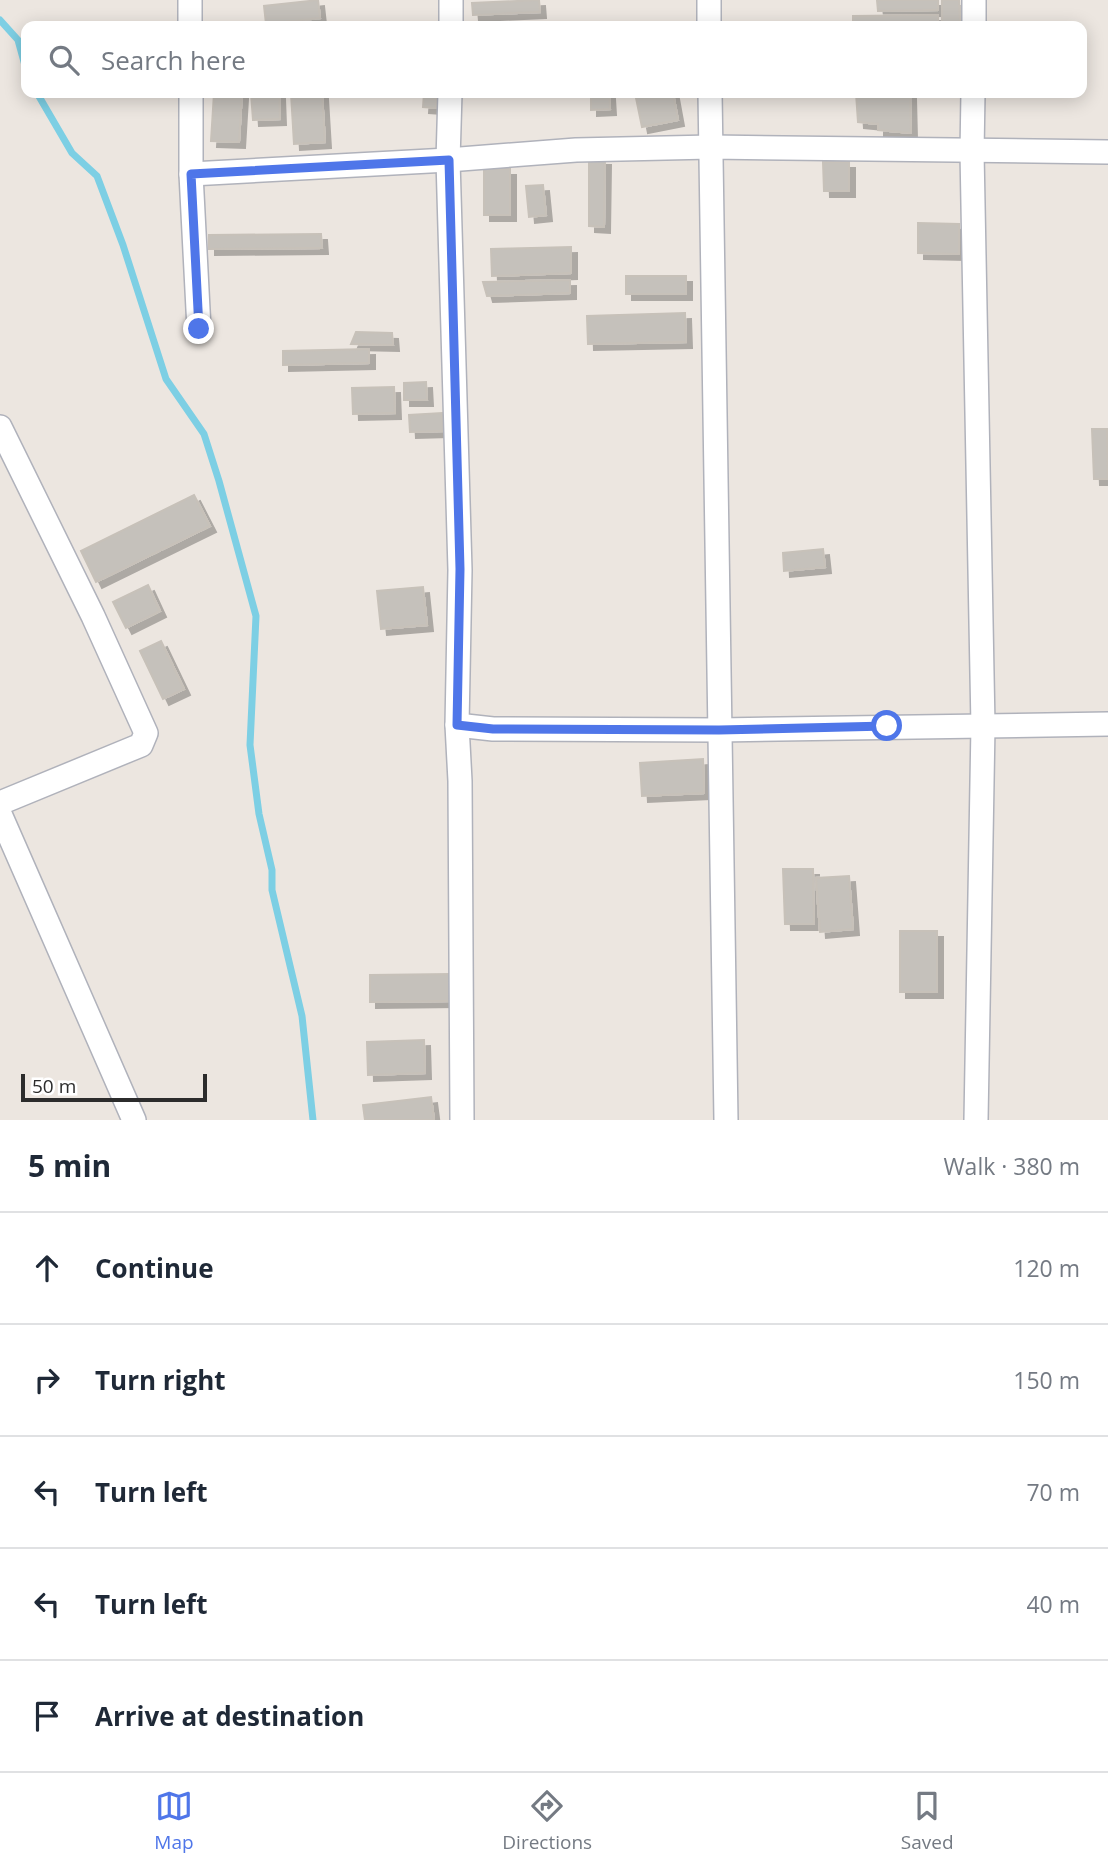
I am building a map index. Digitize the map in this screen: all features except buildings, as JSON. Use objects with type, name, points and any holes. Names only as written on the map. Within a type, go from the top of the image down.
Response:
[{"type":"street","points":[[190,0],[190,21]]},
{"type":"street","points":[[451,0],[451,21]]},
{"type":"street","points":[[709,0],[709,21]]},
{"type":"street","points":[[974,0],[974,21]]},
{"type":"street","points":[[191,98],[191,174],[199,329]]},
{"type":"street","points":[[450,98],[449,160],[460,569],[457,725],[460,781],[462,1120]]},
{"type":"street","points":[[710,98],[726,1120]]},
{"type":"street","points":[[973,98],[983,726],[976,1120]]},
{"type":"street","points":[[191,174],[576,150],[711,147],[1108,152]]},
{"type":"street","points":[[0,427],[93,616],[146,733],[141,745],[0,803]]},
{"type":"street","points":[[457,725],[493,729],[719,730],[1108,724]]},
{"type":"street","points":[[0,814],[134,1120]]},
{"type":"waterway","points":[[0,20],[18,40],[21,51]]},
{"type":"waterway","points":[[40,98],[72,153],[97,176],[123,245],[166,379],[204,434],[256,616],[250,745],[259,814],[272,870],[272,890],[302,1016],[313,1120]]},
{"type":"route","points":[[199,329],[191,174],[449,160],[460,569],[457,725],[493,729],[719,730],[887,726]]}]
